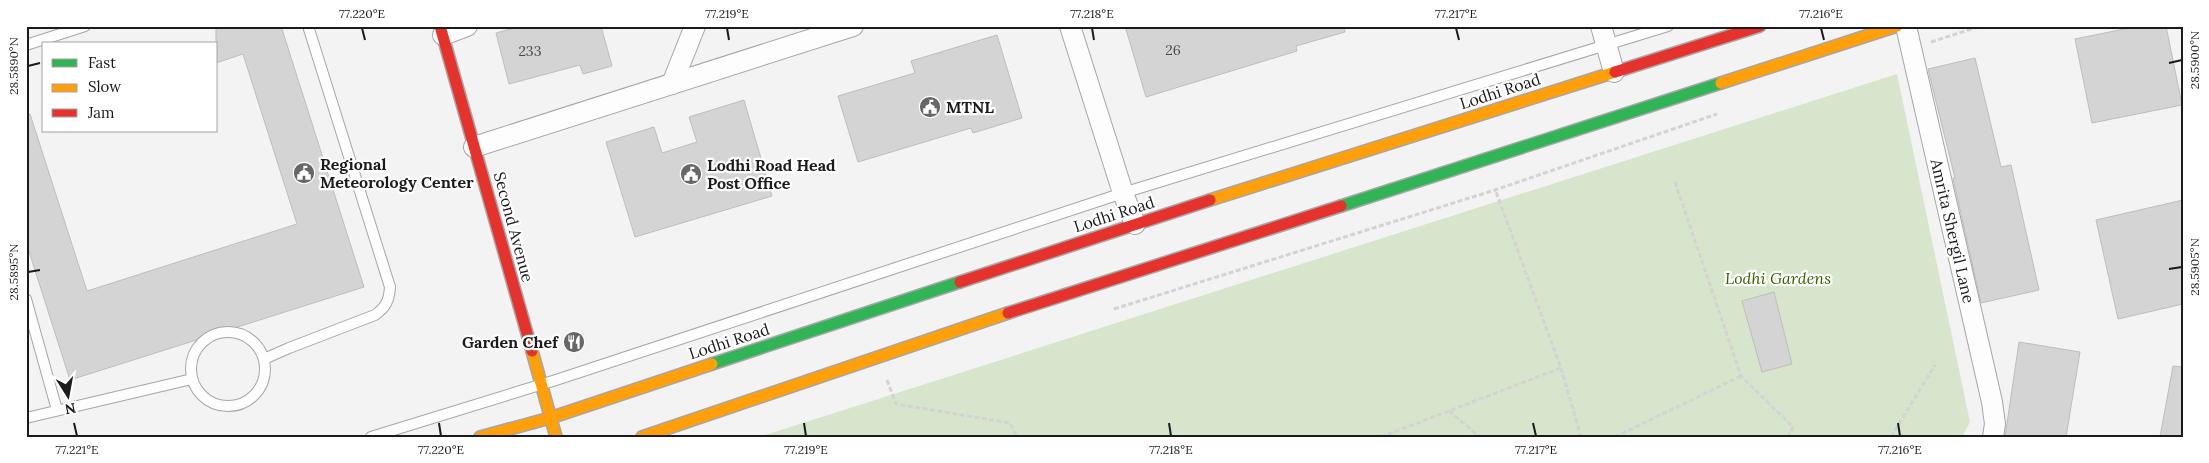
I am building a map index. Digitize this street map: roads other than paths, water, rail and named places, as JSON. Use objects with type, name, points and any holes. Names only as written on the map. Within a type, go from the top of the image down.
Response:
[{"type":"main road","name":"Lodhi Road","points":[[480,437],[550,418],[1135,224],[1760,26]]},
{"type":"main road","points":[[642,437],[972,325],[1897,26]]},
{"type":"main road","name":"Second Avenue","points":[[442,31],[556,437]]},
{"type":"street","points":[[442,31],[467,26]]},
{"type":"street","points":[[672,84],[695,26]]},
{"type":"street","points":[[474,147],[853,26]]},
{"type":"street","points":[[1070,26],[1135,224]]},
{"type":"street","points":[[1601,26],[1614,72]]},
{"type":"street","name":"Amrita Shergil Lane","points":[[1906,26],[1992,402],[1995,424],[1993,437]]},
{"type":"lane","points":[[26,44],[85,26]]},
{"type":"lane","points":[[264,359],[375,316],[385,309],[389,299],[390,287],[308,26]]},
{"type":"lane","points":[[371,437],[540,385],[1123,192],[1668,26]]},
{"type":"lane","points":[[26,299],[57,410]]},
{"type":"lane","points":[[225,332],[237,333],[249,339],[259,348],[264,359],[266,371],[264,382],[250,400],[239,405],[228,407],[216,405],[198,391],[192,379],[191,366],[194,354],[202,343],[212,336],[225,332]]},
{"type":"lane","points":[[26,418],[192,379]]},
{"type":"place","name":"MTNL","points":[[930,107]]},
{"type":"place","name":"Regional Meteorology Center","points":[[304,173]]},
{"type":"place","name":"Lodhi Road Head Post Office","points":[[691,174]]},
{"type":"place","name":"Garden Chef","points":[[574,342]]},
{"type":"park label","name":"Lodhi Gardens","points":[[1778,278]]}]
